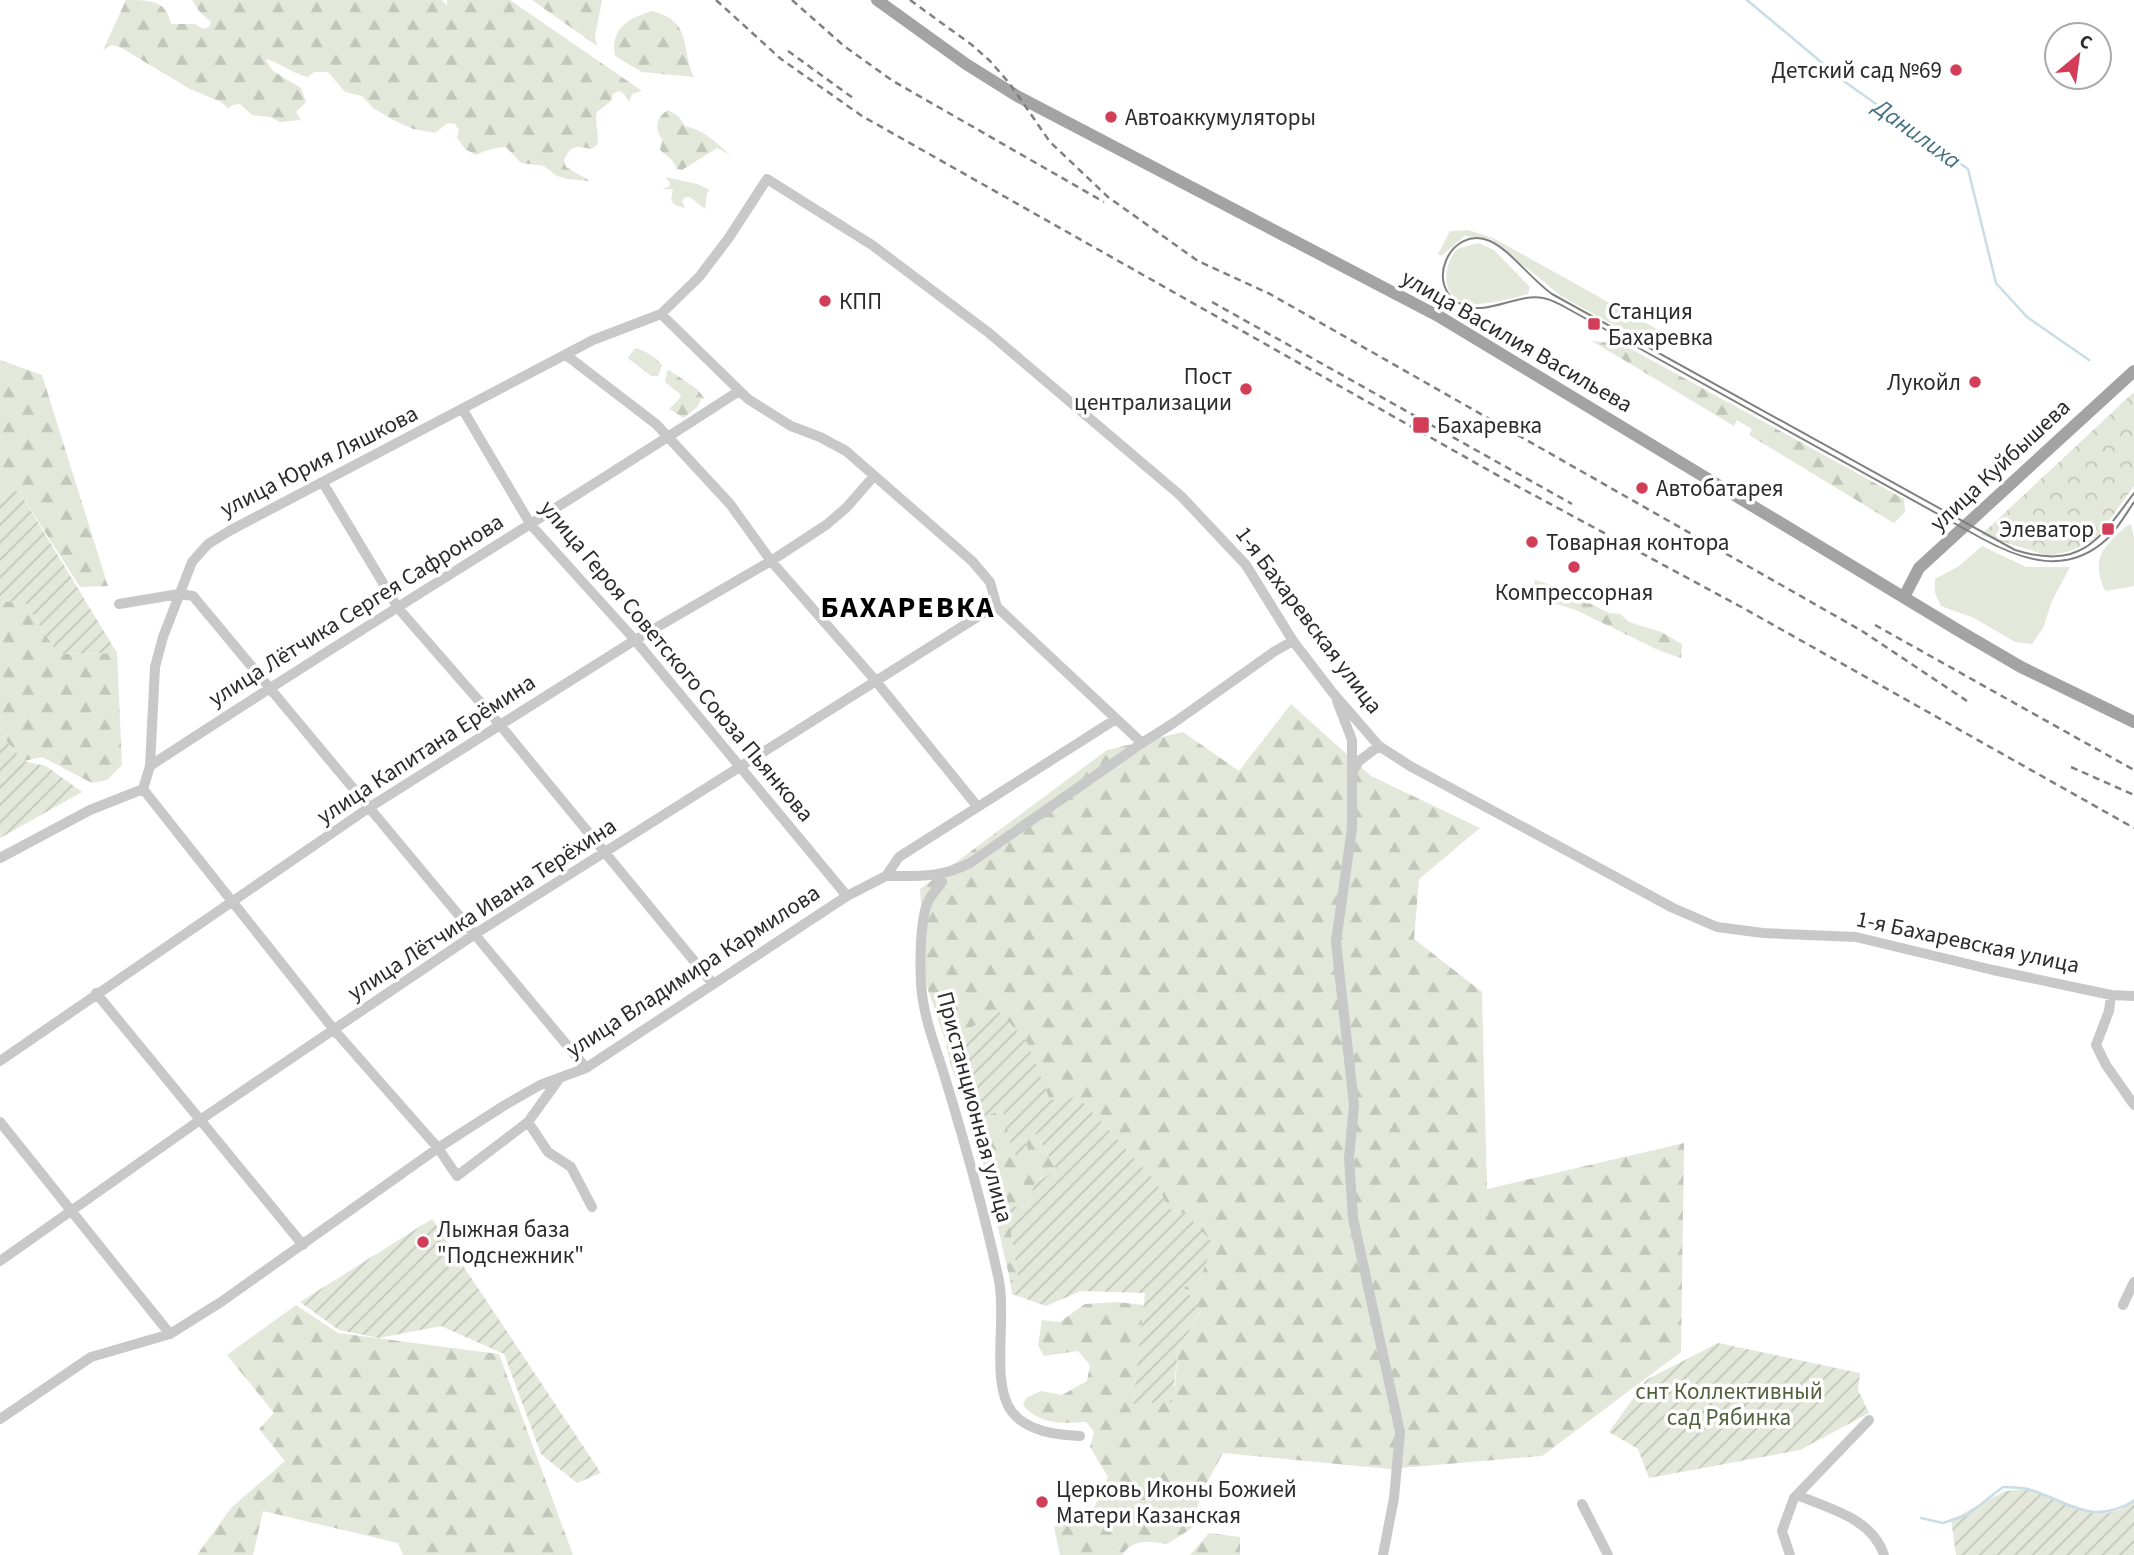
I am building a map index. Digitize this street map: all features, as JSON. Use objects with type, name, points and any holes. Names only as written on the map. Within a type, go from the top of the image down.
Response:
[{"type":"main road","name":"улица Василия Васильева","points":[[877,0],[966,64],[1017,96],[1440,317],[2021,667],[2134,722]]},
{"type":"main road","name":"улица Куйбышева","points":[[1904,597],[1919,568],[2134,371]]},
{"type":"street","name":"1-я Бахаревская улица","points":[[661,314],[699,277],[728,239],[767,179],[872,245],[916,277],[989,333],[1158,475],[1246,565],[1293,640],[1333,693],[1379,746],[1410,766],[1673,908],[1717,927],[1763,933],[1856,937],[1993,970],[2111,995],[2134,996]]},
{"type":"street","name":"улица Юрия Ляшкова","points":[[150,766],[155,667],[178,594],[192,562],[208,544],[230,530],[602,336],[661,314]]},
{"type":"street","points":[[661,314],[738,391],[777,419],[838,446],[978,567],[994,590],[997,607],[1142,743]]},
{"type":"street","points":[[566,355],[644,413],[669,437],[730,504],[771,561],[875,680],[977,806]]},
{"type":"street","name":"улица Лётчика Сергея Сафронова","points":[[150,766],[738,391]]},
{"type":"street","name":"улица Героя Советского Союза Пьянкова","points":[[463,410],[531,524],[635,640],[848,897]]},
{"type":"street","name":"улица Капитана Ерёмина","points":[[0,1060],[370,807],[635,640],[771,561],[837,516],[874,476]]},
{"type":"street","points":[[323,482],[398,608],[500,725],[713,984]]},
{"type":"street","points":[[118,604],[178,594],[194,596],[586,1068]]},
{"type":"street","name":"улица Лётчика Ивана Терёхина","points":[[0,1261],[475,934],[875,680],[997,607]]},
{"type":"street","points":[[886,876],[937,876],[970,863],[1293,640]]},
{"type":"street","points":[[1333,693],[1352,740],[1352,828],[1336,942],[1354,1105],[1349,1158],[1353,1218],[1400,1432],[1394,1498],[1383,1555]]},
{"type":"street","name":"улица Владимира Кармилова","points":[[4,1417],[91,1357],[170,1334],[221,1302],[438,1148],[540,1085],[586,1068],[848,897],[886,876],[899,857],[1116,719]]},
{"type":"street","points":[[1352,773],[1359,761],[1379,746]]},
{"type":"street","points":[[143,789],[150,766]]},
{"type":"street","points":[[0,858],[90,810],[143,789]]},
{"type":"street","points":[[143,789],[335,1031],[438,1148],[457,1176],[528,1122],[559,1079]]},
{"type":"street","name":"Пристанционная улица","points":[[937,876],[942,882],[927,903],[923,932],[921,982],[925,1014],[974,1180],[1000,1285],[1001,1381],[1011,1411],[1026,1425],[1057,1435],[1080,1436]]},
{"type":"street","points":[[96,993],[303,1245]]},
{"type":"street","points":[[2111,995],[2109,1011],[2096,1045],[2106,1065],[2134,1105]]},
{"type":"street","points":[[0,1122],[170,1334]]},
{"type":"street","points":[[528,1122],[548,1152],[571,1167],[592,1207]]},
{"type":"street","points":[[2123,1305],[2134,1282]]},
{"type":"street","points":[[0,1403],[4,1417]]},
{"type":"street","points":[[1790,1555],[1782,1531],[1794,1498],[1869,1420]]},
{"type":"street","points":[[1797,1495],[1864,1524],[1880,1541],[1884,1555]]},
{"type":"street","points":[[1582,1504],[1608,1555]]},
{"type":"green space","points":[[126,0],[156,3],[165,10],[171,24],[195,24],[203,29],[209,27],[211,22],[192,0],[442,0],[447,5],[447,0],[510,0],[642,91],[632,94],[629,102],[619,91],[597,112],[597,145],[591,149],[571,149],[564,161],[566,167],[590,181],[568,179],[557,176],[544,166],[521,163],[506,147],[476,155],[465,149],[457,138],[459,130],[455,124],[448,123],[435,133],[413,129],[373,108],[362,96],[345,92],[328,72],[314,72],[308,77],[265,59],[273,71],[301,88],[306,102],[296,112],[301,120],[280,122],[270,117],[252,115],[240,104],[232,105],[229,109],[221,102],[190,89],[120,47],[112,45],[103,50]]},
{"type":"green space","points":[[532,0],[602,0],[595,36],[597,46]]},
{"type":"green space","points":[[652,11],[665,16],[680,29],[694,77],[642,72],[615,56],[615,39],[618,32],[628,21]]},
{"type":"green space","points":[[668,110],[678,116],[685,126],[704,134],[731,155],[717,148],[682,170],[677,169],[672,160],[660,150],[662,139],[658,123]]},
{"type":"green space","points":[[665,177],[697,184],[710,190],[707,193],[705,209],[690,197],[685,197],[682,201],[685,208],[675,205],[671,200],[673,189],[662,189],[669,187],[670,183]]},
{"type":"green space","points":[[1468,230],[1493,238],[1673,338],[1666,347],[1634,331],[1617,327],[1561,296],[1491,239],[1465,236],[1441,256],[1438,254],[1450,231]]},
{"type":"green space","points":[[1478,243],[1494,250],[1530,287],[1528,294],[1478,304],[1466,303],[1451,293],[1446,277],[1451,258],[1457,249]]},
{"type":"green space","points":[[1592,341],[1622,344],[1904,499],[1905,512],[1894,523],[1749,435],[1752,429],[1737,420],[1734,426]]},
{"type":"green space","points":[[635,348],[660,363],[662,366],[658,376],[651,376],[628,358]]},
{"type":"green space","points":[[0,360],[42,375],[108,586],[80,587],[19,491],[0,492]]},
{"type":"green space","points":[[669,370],[697,389],[705,399],[701,399],[698,406],[684,418],[669,409],[681,395],[665,382]]},
{"type":"green space","points":[[2134,392],[2134,486],[2095,540],[2070,551],[2049,556],[1981,535]]},
{"type":"green space","points":[[2057,404],[2062,409],[2063,418],[2014,463],[2003,467],[1997,462]]},
{"type":"green space","points":[[19,491],[117,653],[58,654],[25,602],[0,601],[0,492]]},
{"type":"green space","points":[[2131,524],[2134,538],[2134,586],[2106,591],[2100,575],[2100,557],[2114,538]]},
{"type":"green space","points":[[1982,546],[2026,567],[2070,567],[2052,601],[2043,628],[2032,644],[2015,642],[1974,618],[1941,606],[1935,593],[1935,579],[1959,566]]},
{"type":"green space","points":[[1535,580],[1558,587],[1609,613],[1620,614],[1629,622],[1661,632],[1682,644],[1681,658],[1658,650],[1578,611],[1558,604],[1551,606],[1533,592]]},
{"type":"green space","points":[[0,601],[25,602],[58,654],[117,653],[122,765],[107,780],[92,783],[42,757],[24,761],[0,734]]},
{"type":"green space","points":[[1291,704],[1371,776],[1480,828],[1419,879],[1414,939],[1482,992],[1487,1189],[1684,1143],[1681,1352],[1542,1456],[1389,1469],[1223,1453],[1201,1493],[1192,1528],[1167,1544],[1137,1543],[1122,1555],[1060,1555],[1054,1527],[1095,1506],[1108,1477],[1090,1447],[1094,1432],[1086,1422],[1060,1423],[1044,1419],[1023,1405],[1026,1398],[1041,1391],[1062,1395],[1087,1381],[1090,1365],[1078,1351],[1044,1356],[1038,1345],[1042,1320],[1060,1322],[1085,1304],[1117,1302],[1144,1305],[1133,1404],[1175,1386],[1178,1351],[1201,1311],[1184,1288],[1187,1215],[1168,1208],[1157,1183],[1050,1100],[999,1011],[946,1043],[926,984],[920,889],[1107,750],[1183,732],[1239,771]]},
{"type":"green space","points":[[0,734],[24,761],[46,766],[82,792],[0,838]]},
{"type":"green space","points":[[999,1011],[1027,1042],[1050,1100],[1078,1097],[1157,1183],[1168,1208],[1187,1215],[1213,1243],[1201,1277],[1184,1288],[1201,1310],[1178,1351],[1172,1402],[1133,1404],[1145,1293],[1081,1291],[1046,1306],[1012,1294],[1010,1280],[1018,1280],[1008,1208],[1030,1204],[1034,1184],[1056,1169],[1036,1134],[1023,1135],[1029,1152],[1023,1160],[1012,1152],[1003,1110],[973,1120],[951,1067],[946,1043]]},
{"type":"green space","points":[[1003,1110],[1023,1134],[1036,1134],[1056,1169],[1040,1179],[1031,1204],[1008,1209],[1018,1280],[1010,1280],[973,1120]]},
{"type":"green space","points":[[432,1219],[601,1473],[577,1483],[541,1454],[504,1354],[441,1326],[379,1338],[339,1330],[300,1302]]},
{"type":"green space","points":[[296,1305],[338,1333],[499,1354],[573,1555],[403,1555],[398,1543],[263,1511],[253,1555],[197,1555],[231,1508],[285,1461],[259,1429],[274,1413],[227,1355]]},
{"type":"green space","name":"снт Коллективный сад Рябинка","points":[[1718,1343],[1860,1373],[1858,1390],[1869,1413],[1800,1450],[1649,1478],[1638,1449],[1609,1432],[1646,1380]]},
{"type":"green space","points":[[2026,1489],[2085,1511],[2098,1513],[2121,1509],[2134,1498],[2134,1555],[1956,1555],[1951,1520],[2005,1491]]},
{"type":"green space","points":[[1209,1533],[1240,1537],[1240,1555],[1190,1555]]},
{"type":"waterway","name":"Данилиха","points":[[1747,0],[1845,82],[1968,169],[1996,283],[2027,317],[2089,360]]},
{"type":"waterway","points":[[1921,1518],[1943,1523],[1967,1515],[2003,1487],[2028,1489],[2092,1512],[2105,1512],[2134,1501]]},
{"type":"tram line","points":[[2134,493],[2110,525],[2086,547],[2056,556],[2015,550],[1552,294],[1498,245],[1476,238],[1463,241],[1453,249],[1446,260],[1444,285],[1451,297],[1463,305],[1482,308],[1533,297],[1553,301],[1981,538],[2013,553],[2045,561],[2077,557],[2093,550],[2108,538],[2134,502]]},
{"type":"railway","points":[[716,0],[781,59],[862,116],[1504,479],[1745,609],[2134,828]]},
{"type":"railway","points":[[792,0],[844,46],[893,81],[1104,202]]},
{"type":"railway","points":[[910,0],[990,61],[1010,84],[1050,142],[1108,197],[1198,261],[1270,294],[1862,631],[1967,701]]},
{"type":"railway","points":[[788,51],[853,98]]},
{"type":"railway","points":[[1212,302],[1572,504]]},
{"type":"railway","points":[[1875,625],[2134,770]]},
{"type":"railway","points":[[2071,767],[2134,795]]},
{"type":"place","name":"Детский сад №69","points":[[1956,70]]},
{"type":"place","name":"Автоаккумуляторы","points":[[1111,117]]},
{"type":"place","name":"КПП","points":[[825,301]]},
{"type":"place","name":"Станция Бахаревка","points":[[1594,324]]},
{"type":"place","name":"Лукойл","points":[[1975,382]]},
{"type":"place","name":"Пост централизации","points":[[1246,389]]},
{"type":"place","name":"Бахаревка","points":[[1421,425]]},
{"type":"place","name":"Автобатарея","points":[[1642,488]]},
{"type":"place","name":"Элеватор","points":[[2108,529]]},
{"type":"place","name":"Товарная контора","points":[[1532,542]]},
{"type":"place","name":"Компрессорная","points":[[1574,567]]},
{"type":"place","name":"Лыжная база \"Подснежник\"","points":[[423,1242]]},
{"type":"place","name":"Церковь Иконы Божией Матери Казанская","points":[[1042,1502]]},
{"type":"district","name":"БАХАРЕВКА","points":[[908,607]]}]
